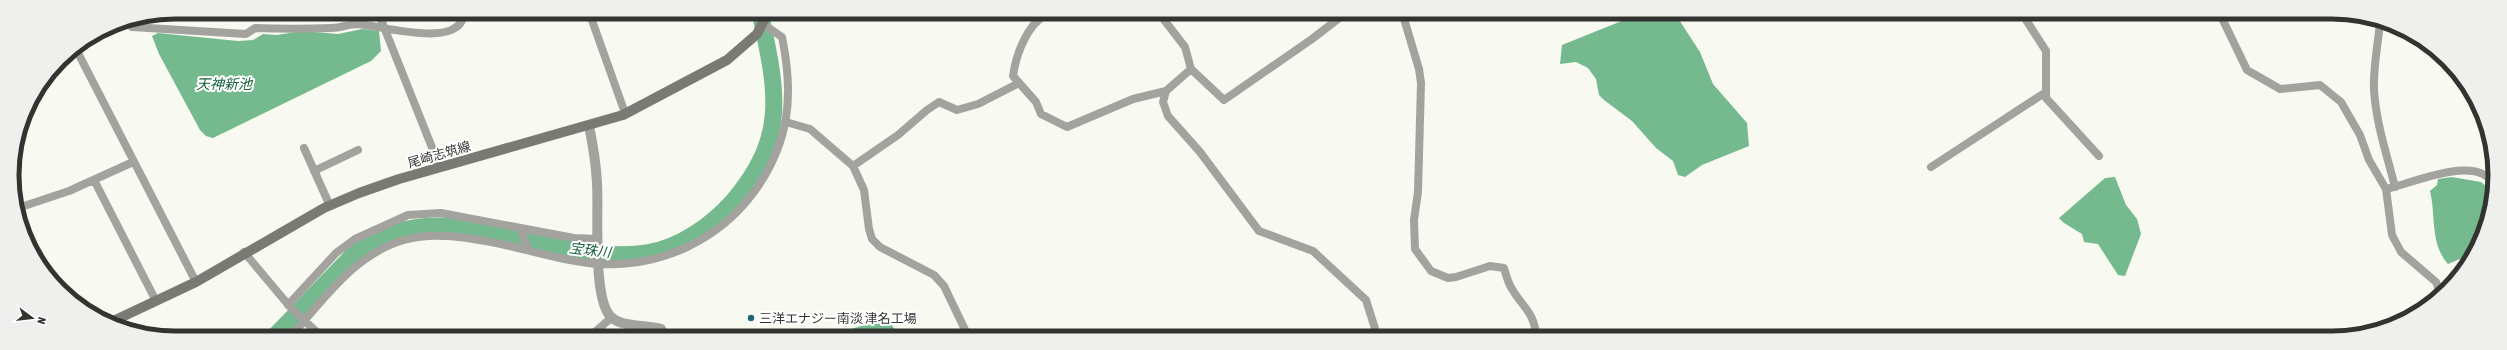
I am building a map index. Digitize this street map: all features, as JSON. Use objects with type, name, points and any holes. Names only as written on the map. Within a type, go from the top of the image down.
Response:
[{"type":"main road","name":"尾崎志筑線","points":[[116,320],[196,282],[244,252],[330,206],[399,179],[589,126],[625,113],[727,60],[757,34],[765,19]]},
{"type":"street","points":[[381,19],[434,150],[438,168]]},
{"type":"street","points":[[132,27],[246,34],[256,28],[334,28],[355,24],[384,27],[407,33],[434,34],[459,26],[464,19]]},
{"type":"street","points":[[591,19],[625,113]]},
{"type":"street","points":[[1040,19],[1030,29],[1014,64],[1013,76],[1017,84],[1036,102],[1041,114],[1067,127],[1134,99],[1166,91],[1191,69]]},
{"type":"street","points":[[1163,19],[1185,47],[1191,69],[1224,100],[1337,19]]},
{"type":"street","points":[[1404,19],[1419,68],[1420,83],[1418,192],[1414,220],[1415,249],[1420,260],[1431,271],[1448,278],[1456,277],[1490,266],[1504,268],[1512,288],[1525,304],[1535,323],[1537,331]]},
{"type":"street","points":[[2025,19],[2046,51],[2046,98],[2099,156]]},
{"type":"street","points":[[2222,19],[2247,70],[2280,89],[2320,85],[2341,102],[2360,135],[2369,160],[2386,189],[2392,235],[2401,252],[2436,282],[2438,288]]},
{"type":"street","points":[[295,331],[303,320],[338,282],[372,254],[404,240],[432,235],[474,238],[528,250],[598,262],[635,264],[663,257],[697,243],[725,224],[749,198],[765,175],[786,122],[789,97],[788,68],[782,37],[763,24]]},
{"type":"street","points":[[2380,26],[2374,90],[2378,118],[2395,187]]},
{"type":"street","points":[[78,53],[196,282]]},
{"type":"street","points":[[853,166],[898,135],[927,110],[939,102],[958,110],[978,104],[1017,84]]},
{"type":"street","points":[[1166,91],[1163,102],[1168,116],[1200,152],[1259,231],[1313,251],[1366,300],[1376,331]]},
{"type":"street","points":[[1931,167],[2046,92]]},
{"type":"street","points":[[786,122],[810,129],[853,166],[864,190],[869,229],[872,239],[880,247],[934,275],[944,286],[966,331]]},
{"type":"street","points":[[589,126],[596,167],[598,262],[604,307],[611,318],[624,323],[650,325],[661,329],[662,331]]},
{"type":"street","points":[[304,148],[330,206]]},
{"type":"street","points":[[314,171],[358,150]]},
{"type":"street","points":[[22,207],[69,191],[133,162]]},
{"type":"street","points":[[2386,189],[2445,172],[2472,170],[2488,178]]},
{"type":"street","points":[[94,180],[156,301]]},
{"type":"street","points":[[290,306],[336,253],[355,239],[408,214],[441,213],[574,238],[598,241]]},
{"type":"street","points":[[520,228],[528,250]]},
{"type":"street","points":[[244,252],[290,306],[315,331]]},
{"type":"street","points":[[596,331],[611,318]]},
{"type":"water","points":[[1627,19],[1679,19],[1700,52],[1713,84],[1747,123],[1749,146],[1702,165],[1685,177],[1678,175],[1673,161],[1656,148],[1632,121],[1599,95],[1596,79],[1588,68],[1576,62],[1560,64],[1562,45]]},
{"type":"water","name":"天神新池","points":[[362,29],[379,31],[381,51],[371,61],[213,138],[206,136],[200,130],[159,54],[152,36],[158,33],[238,41],[253,40],[263,34],[277,35],[302,31],[338,34]]},
{"type":"water","points":[[2115,177],[2126,205],[2137,219],[2141,234],[2125,276],[2118,275],[2098,244],[2084,242],[2082,234],[2064,223],[2059,218],[2105,178]]},
{"type":"water","points":[[2452,177],[2481,182],[2486,186],[2486,200],[2483,215],[2472,244],[2465,256],[2448,264],[2438,248],[2434,229],[2430,191],[2437,185],[2438,179]]},
{"type":"water","points":[[890,322],[896,331],[845,331],[861,326]]},
{"type":"waterway","name":"宝珠川","points":[[280,331],[356,252],[390,234],[426,226],[462,227],[499,233],[574,250],[611,255],[647,253],[672,246],[695,234],[726,209],[752,176],[764,154],[771,132],[774,110],[773,88],[761,19]]},
{"type":"place","name":"三洋エナジー南淡 津名工場","points":[[751,318]]}]
